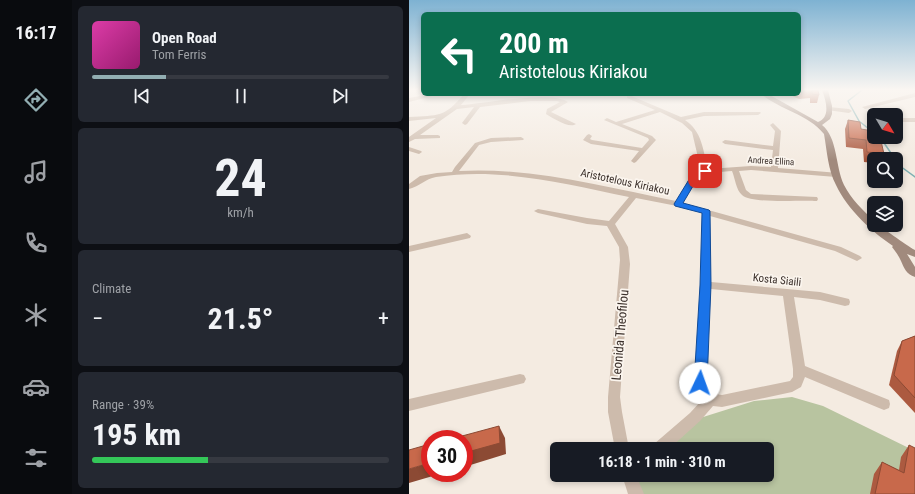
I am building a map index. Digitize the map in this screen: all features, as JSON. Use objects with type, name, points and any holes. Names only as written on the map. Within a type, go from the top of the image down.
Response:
[{"type":"street","points":[[411,138],[448,113]]},
{"type":"street","points":[[465,123],[473,113]]},
{"type":"street","points":[[548,113],[558,119],[573,124]]},
{"type":"street","points":[[618,123],[650,113]]},
{"type":"street","points":[[667,113],[680,119],[694,130],[705,171],[696,175],[678,204]]},
{"type":"street","points":[[680,119],[704,114],[756,113]]},
{"type":"street","points":[[798,113],[817,124],[826,132],[836,175],[843,192],[863,214],[895,244],[912,257],[908,267],[915,273]]},
{"type":"street","points":[[817,124],[828,119],[829,113]]},
{"type":"street","points":[[409,120],[443,116]]},
{"type":"street","points":[[607,120],[618,123],[652,138],[653,140],[634,161]]},
{"type":"street","points":[[903,120],[915,120]]},
{"type":"street","points":[[773,125],[778,131],[774,169]]},
{"type":"street","points":[[589,136],[586,140],[588,142],[644,150]]},
{"type":"street","points":[[411,138],[438,137]]},
{"type":"street","points":[[455,173],[457,168],[477,144],[491,140],[521,139]]},
{"type":"street","points":[[725,142],[776,148]]},
{"type":"street","points":[[409,149],[419,152]]},
{"type":"street","points":[[735,169],[744,192],[748,196],[757,198],[803,197],[815,199]]},
{"type":"street","name":"Andrea Ellina","points":[[705,171],[774,169],[836,175]]},
{"type":"street","name":"Aristotelous Kiriakou","points":[[409,187],[427,176],[455,173],[502,172],[535,176],[635,195],[706,211],[837,250],[857,258]]},
{"type":"street","points":[[538,211],[587,221],[611,224],[635,195]]},
{"type":"street","points":[[706,211],[705,285],[700,383],[704,394],[710,400],[722,401],[792,387],[798,376],[788,293]]},
{"type":"street","name":"Leonida Theofilou","points":[[611,224],[612,230],[622,244],[625,253],[625,270],[614,397],[615,412],[621,442]]},
{"type":"street","points":[[409,249],[467,236]]},
{"type":"street","name":"Kosta Siaili","points":[[705,285],[820,296],[845,302]]},
{"type":"street","points":[[798,376],[884,404]]},
{"type":"street","points":[[409,405],[520,379]]},
{"type":"street","points":[[667,442],[695,417],[710,400]]},
{"type":"green space","points":[[792,397],[823,406],[915,451],[915,494],[642,494],[637,482],[774,482],[774,442],[674,442],[700,418],[754,401]]},
{"type":"building","points":[[848,120],[860,122],[861,129],[867,130],[867,144],[882,144],[884,152],[867,152],[866,140],[849,138]]},
{"type":"building","points":[[915,336],[915,398],[894,375],[902,341]]},
{"type":"building","points":[[499,426],[500,443],[473,450],[473,433]]},
{"type":"building","points":[[909,445],[915,448],[915,494],[875,494],[882,462],[904,473]]},
{"type":"building","points":[[421,447],[421,466],[409,469],[409,450]]},
{"type":"waterway","points":[[855,113],[859,121],[867,127]]},
{"type":"waterway","points":[[885,144],[890,152]]},
{"type":"waterway","points":[[903,168],[915,177]]},
{"type":"route","points":[[700,383],[705,285],[706,211],[678,204],[696,175],[705,171]]}]
